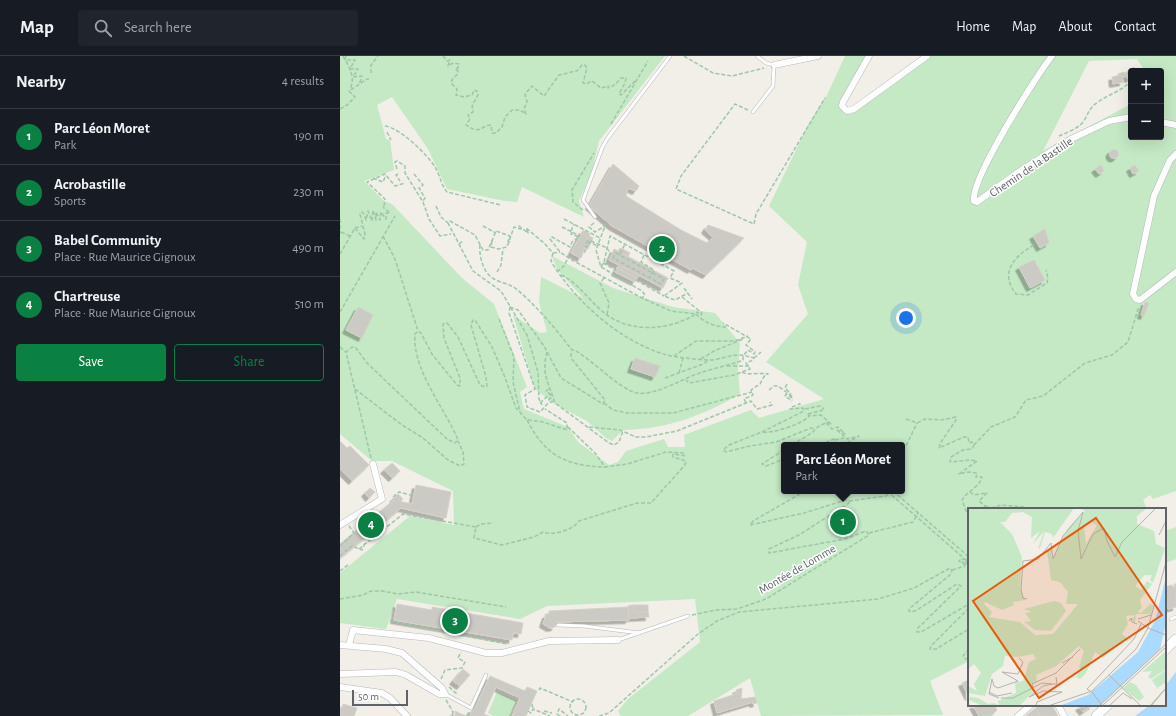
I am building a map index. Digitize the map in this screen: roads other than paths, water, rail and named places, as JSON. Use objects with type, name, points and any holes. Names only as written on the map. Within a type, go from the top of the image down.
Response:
[{"type":"main road","points":[[1166,649],[1176,639]]},
{"type":"main road","points":[[1096,716],[1107,706]]},
{"type":"street","points":[[774,65],[818,56]]},
{"type":"street","points":[[869,56],[843,102],[842,106],[847,111],[854,109],[927,56]]},
{"type":"street","name":"Chemin de la Bastille","points":[[1052,56],[1019,104],[993,151],[975,191],[974,201],[977,202],[985,198],[1017,173],[1067,141],[1109,121],[1128,118]]},
{"type":"street","points":[[1164,123],[1176,125]]},
{"type":"street","points":[[1176,154],[1170,160],[1154,196],[1133,288],[1133,294],[1136,299],[1140,300],[1176,272]]},
{"type":"street","points":[[340,525],[382,499],[373,464]]},
{"type":"street","points":[[349,645],[352,630],[429,638],[486,653],[502,653],[549,641],[618,640]]},
{"type":"street","points":[[340,645],[386,649],[402,653],[442,688],[445,694],[439,694],[406,675],[396,672],[340,674]]},
{"type":"street","points":[[340,687],[382,693],[390,698],[407,716]]},
{"type":"street","points":[[1018,716],[1030,706]]},
{"type":"street","points":[[1059,706],[1064,716]]},
{"type":"lane","points":[[594,216],[583,200],[602,148],[622,118],[670,56]]},
{"type":"lane","points":[[753,112],[773,86],[774,65],[766,63],[757,56]]},
{"type":"lane","points":[[618,640],[688,616]]},
{"type":"lane","points":[[1171,619],[1176,617]]},
{"type":"lane","points":[[558,625],[584,626],[639,633]]},
{"type":"lane","points":[[445,694],[471,708],[486,675]]},
{"type":"water","points":[[1176,672],[1176,716],[1135,716],[1149,706],[1166,706],[1166,685]]},
{"type":"place","name":"Acrobastille","points":[[662,249]]},
{"type":"place","name":"Parc Léon Moret","points":[[843,522]]},
{"type":"place","name":"Chartreuse","points":[[371,525]]},
{"type":"place","name":"Babel Community","points":[[455,621]]}]
